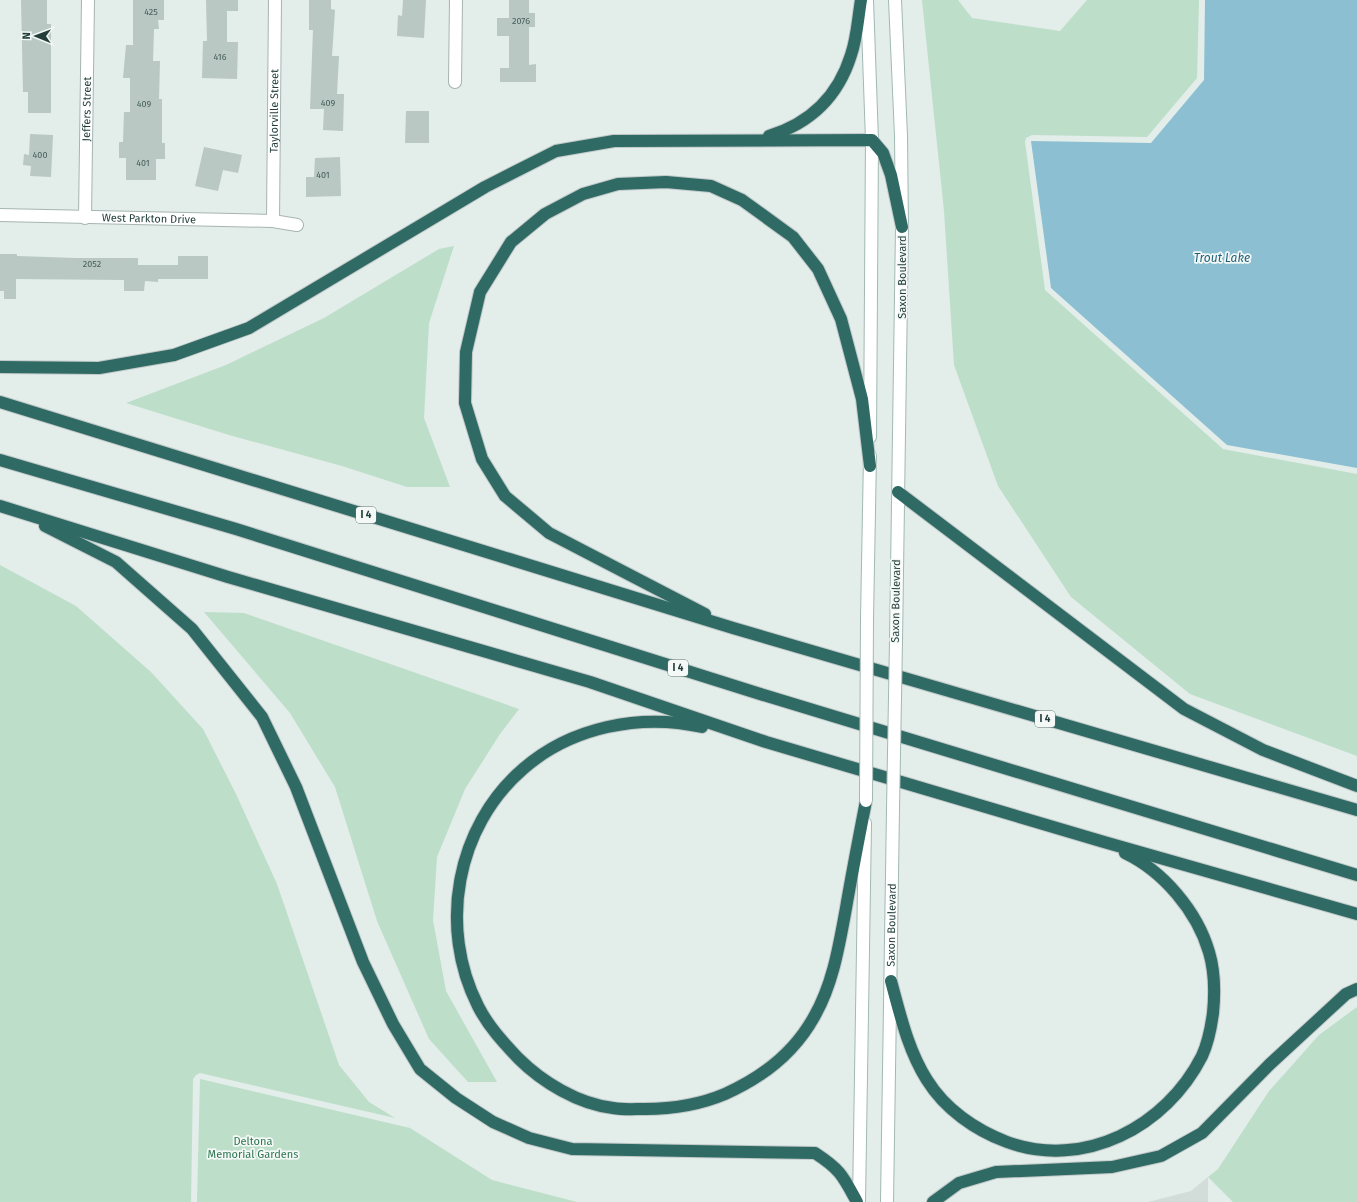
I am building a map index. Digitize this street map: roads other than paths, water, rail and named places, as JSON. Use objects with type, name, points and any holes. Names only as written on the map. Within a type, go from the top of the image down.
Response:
[{"type":"highway","points":[[759,139],[786,130],[805,119],[828,99],[841,83],[852,54],[860,0]]},
{"type":"highway","points":[[0,367],[99,368],[174,355],[249,328],[485,187],[556,151],[614,141],[759,139],[872,140],[883,153],[891,175],[902,227]]},
{"type":"highway","points":[[733,628],[549,533],[505,496],[482,458],[465,403],[466,352],[480,292],[511,242],[551,211],[583,194],[618,184],[666,182],[711,186],[742,200],[793,237],[818,269],[841,319],[862,398],[870,466]]},
{"type":"highway","name":"I 4","points":[[0,402],[733,628],[1357,810]]},
{"type":"highway","name":"I 4","points":[[0,460],[236,529],[757,693],[1357,875]]},
{"type":"highway","points":[[898,492],[1184,709],[1263,750],[1357,786]]},
{"type":"highway","points":[[0,506],[228,578],[590,682],[766,742],[1104,842],[1357,914]]},
{"type":"highway","points":[[14,510],[116,562],[192,628],[262,717],[296,787],[363,962],[393,1024],[420,1069],[426,1074],[456,1098],[492,1122],[529,1138],[572,1149],[816,1153],[833,1165],[841,1173],[858,1202]]},
{"type":"highway","points":[[766,742],[686,724],[658,723],[605,727],[581,733],[536,759],[510,780],[493,801],[467,848],[461,873],[456,904],[460,958],[468,984],[476,1002],[493,1030],[527,1067],[544,1080],[585,1101],[611,1108],[660,1109],[685,1106],[714,1098],[744,1085],[774,1065],[798,1041],[814,1017],[826,993],[837,955],[866,801]]},
{"type":"highway","points":[[891,980],[908,1041],[927,1081],[955,1113],[978,1128],[998,1139],[1022,1147],[1045,1151],[1071,1150],[1097,1145],[1118,1138],[1142,1125],[1162,1109],[1180,1089],[1202,1055],[1211,1028],[1214,997],[1214,976],[1209,952],[1201,931],[1180,897],[1148,867],[1104,842]]},
{"type":"highway","points":[[933,1202],[959,1183],[996,1172],[1112,1167],[1160,1156],[1202,1133],[1276,1059],[1346,994],[1357,989]]},
{"type":"main road","name":"Jeffers Street","points":[[85,218],[88,0]]},
{"type":"main road","name":"Taylorville Street","points":[[273,221],[275,0]]},
{"type":"main road","points":[[455,82],[456,0]]},
{"type":"main road","points":[[858,1202],[866,801],[870,466],[872,140],[867,0]]},
{"type":"main road","name":"Saxon Boulevard","points":[[888,1202],[902,227],[901,136],[895,0]]},
{"type":"main road","name":"West Parkton Drive","points":[[0,216],[273,221],[297,225]]},
{"type":"water","name":"Trout Lake","points":[[1205,0],[1357,0],[1357,468],[1227,445],[1051,288],[1031,141],[1151,143],[1204,80]]},
{"type":"park label","name":"Deltona Memorial Gardens","points":[[253,1147]]}]
